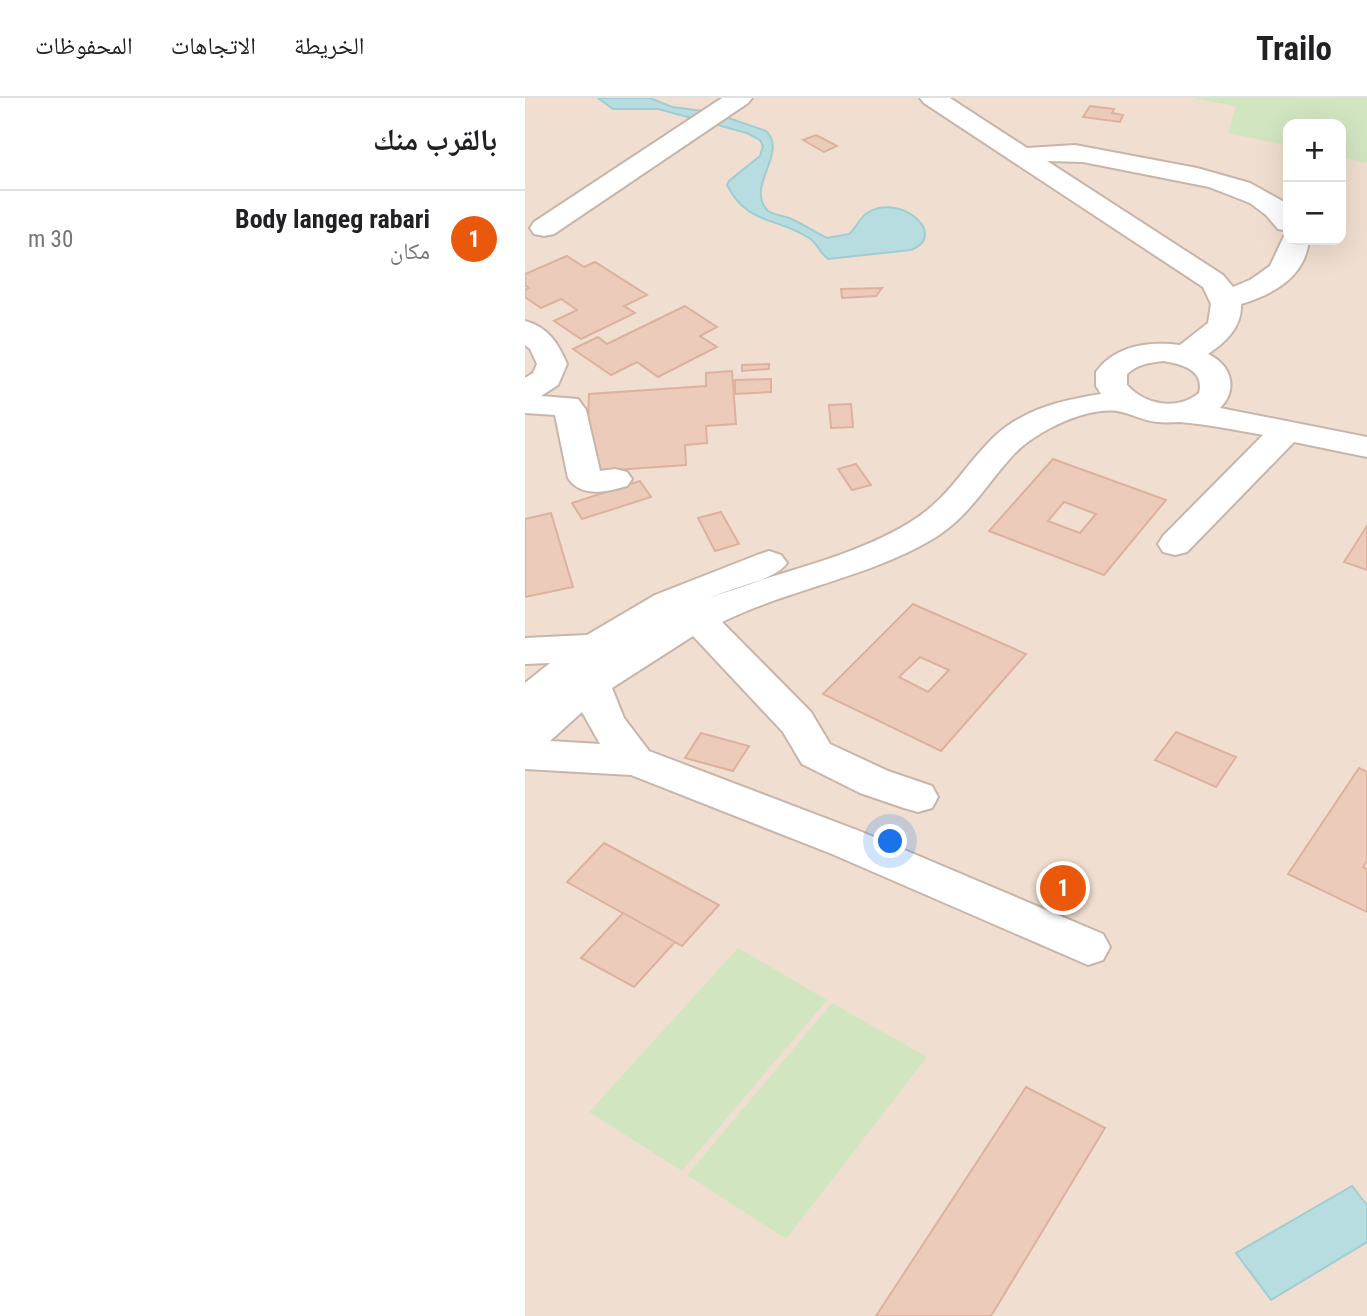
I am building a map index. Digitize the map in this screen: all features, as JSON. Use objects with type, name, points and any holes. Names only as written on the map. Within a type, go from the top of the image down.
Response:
[{"type":"street","points":[[933,98],[1213,281],[1226,299],[1226,318],[1211,339],[1185,355]]},
{"type":"street","points":[[544,228],[735,101]]},
{"type":"street","points":[[1023,156],[1055,152],[1079,153],[1211,180],[1262,198],[1283,217]]},
{"type":"street","points":[[1226,299],[1261,287],[1273,279],[1291,261],[1294,245]]},
{"type":"street","points":[[525,330],[543,344],[552,364],[551,371],[530,400],[567,407],[570,410],[585,478],[595,482],[615,479]]},
{"type":"street","points":[[1118,389],[1119,362],[1137,354],[1161,351],[1185,355],[1210,370],[1230,399],[1274,429]]},
{"type":"street","points":[[1181,413],[1210,401],[1216,391],[1216,380]]},
{"type":"street","points":[[1118,389],[1142,410],[1181,413],[1367,447]]},
{"type":"street","points":[[527,731],[601,663],[644,614],[684,593],[770,562],[913,525],[970,491],[996,453],[1020,431],[1118,389]]},
{"type":"street","points":[[1175,544],[1274,429]]},
{"type":"street","points":[[525,651],[601,663],[759,592],[860,562],[894,548],[913,525]]},
{"type":"street","points":[[697,618],[797,722],[816,754],[874,782],[918,797]]},
{"type":"street","points":[[601,663],[598,710],[613,737],[635,761]]},
{"type":"street","points":[[527,731],[635,761],[847,843],[1088,947]]},
{"type":"shaded area","points":[[525,98],[1295,98],[1367,111],[1367,1316],[525,1316]]},
{"type":"green space","points":[[1193,98],[1367,98],[1367,163],[1346,158],[1346,119],[1283,119],[1283,145],[1228,133],[1236,106]]},
{"type":"green space","points":[[738,948],[827,1000],[682,1171],[589,1112]]},
{"type":"green space","points":[[832,1003],[927,1057],[786,1239],[687,1175]]},
{"type":"water","points":[[598,98],[650,98],[672,107],[711,112],[766,131],[772,140],[773,149],[763,181],[762,202],[768,211],[794,220],[827,238],[849,234],[867,213],[880,208],[894,208],[916,218],[923,226],[925,235],[921,243],[911,250],[828,259],[809,238],[753,214],[735,198],[727,185],[760,156],[763,146],[760,140],[747,133],[658,109],[613,109]]},
{"type":"water","points":[[1352,1186],[1367,1205],[1367,1242],[1271,1300],[1236,1253]]},
{"type":"building","points":[[1090,106],[1114,109],[1112,113],[1123,115],[1120,122],[1083,117]]},
{"type":"building","points":[[816,135],[837,146],[824,152],[803,140]]},
{"type":"building","points":[[567,256],[584,267],[595,262],[647,295],[624,306],[635,313],[581,339],[554,321],[577,310],[561,299],[541,308],[525,297],[525,290],[529,288],[525,285],[525,274]]},
{"type":"building","points":[[882,288],[876,296],[842,298],[841,289]]},
{"type":"building","points":[[685,306],[717,327],[700,336],[717,347],[658,377],[637,362],[611,375],[573,349],[598,337],[607,344]]},
{"type":"building","points":[[769,364],[769,369],[742,371],[742,365]]},
{"type":"building","points":[[732,371],[736,424],[706,426],[707,443],[685,445],[686,465],[586,472],[589,394],[706,386],[706,373]]},
{"type":"building","points":[[771,379],[771,392],[735,394],[735,380]]},
{"type":"building","points":[[851,404],[853,427],[831,428],[829,405]]},
{"type":"building","points":[[1053,459],[1166,500],[1104,575],[989,531]],"holes":[[[1064,502],[1096,514],[1080,533],[1048,521]]]},
{"type":"building","points":[[856,464],[871,485],[852,490],[838,469]]},
{"type":"building","points":[[640,481],[651,497],[582,519],[572,503]]},
{"type":"building","points":[[721,512],[739,544],[715,551],[698,518]]},
{"type":"building","points":[[551,513],[573,587],[525,597],[525,519]]},
{"type":"building","points":[[1367,526],[1367,570],[1344,562]]},
{"type":"building","points":[[913,604],[1026,654],[941,751],[823,694]],"holes":[[[920,657],[949,670],[928,692],[899,677]]]},
{"type":"building","points":[[1176,732],[1236,757],[1216,787],[1155,760]]},
{"type":"building","points":[[701,733],[749,746],[733,771],[685,758]]},
{"type":"building","points":[[1359,768],[1367,772],[1367,861],[1363,867],[1367,869],[1367,912],[1288,874]]},
{"type":"building","points":[[604,843],[719,905],[682,946],[567,882]]},
{"type":"building","points":[[623,913],[675,942],[634,987],[581,958]]},
{"type":"building","points":[[1026,1087],[1105,1128],[991,1316],[876,1316]]},
{"type":"place","name":"Body langeg rabari","points":[[1063,888]]}]
